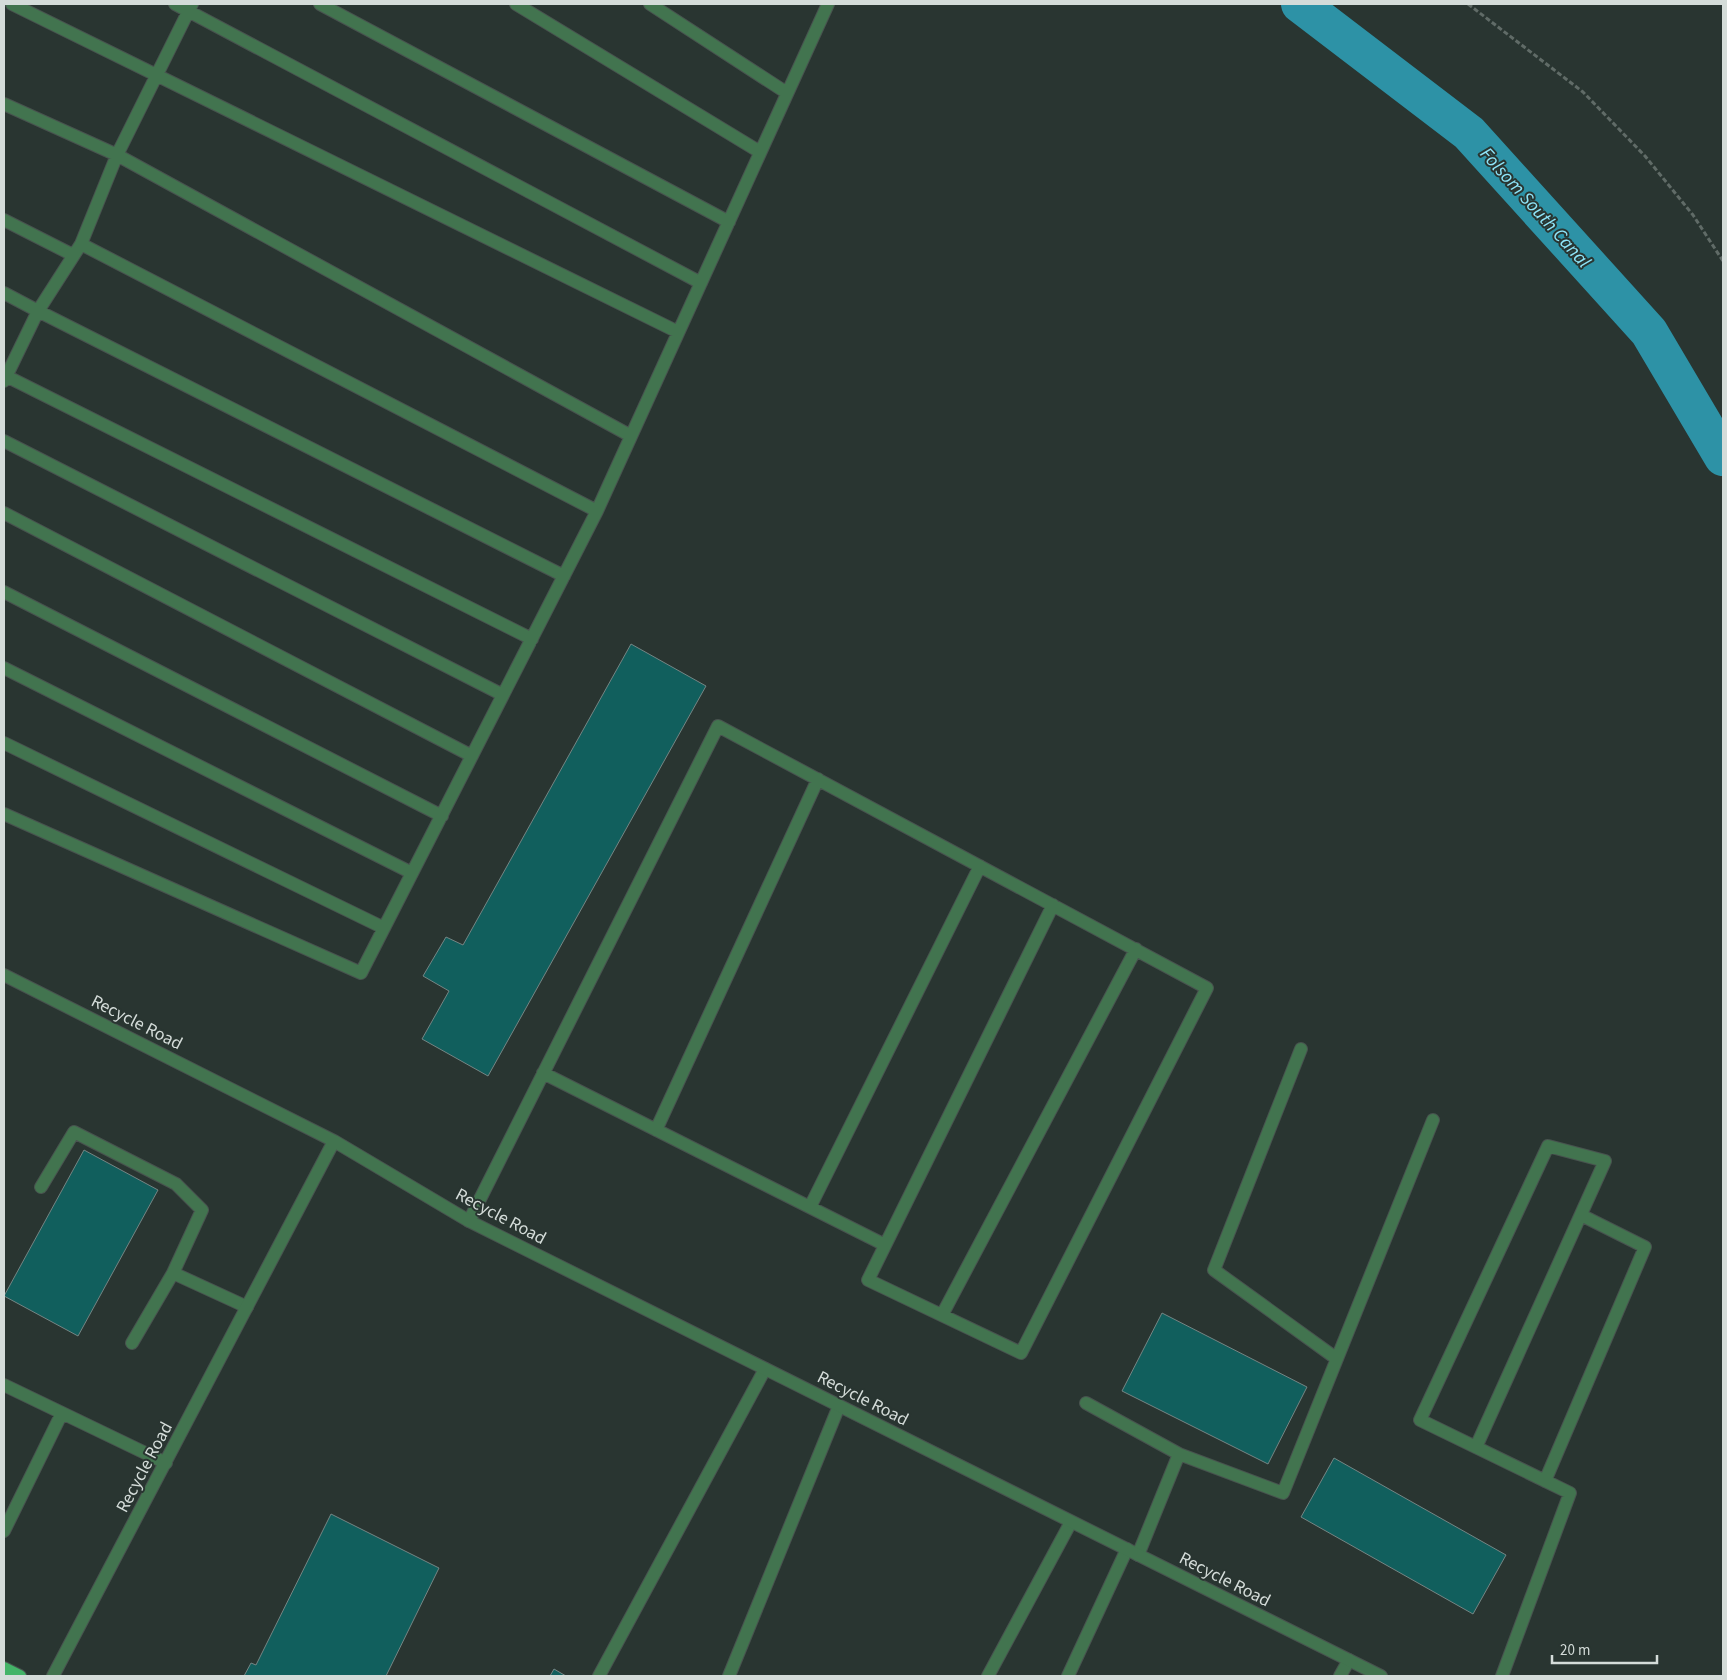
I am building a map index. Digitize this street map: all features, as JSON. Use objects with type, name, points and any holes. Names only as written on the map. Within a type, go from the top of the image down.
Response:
[{"type":"main road","points":[[4,1668],[20,1676]]},
{"type":"street","points":[[12,4],[678,332]]},
{"type":"street","points":[[175,4],[190,7],[701,283]]},
{"type":"street","points":[[320,4],[729,222]]},
{"type":"street","points":[[516,4],[760,152]]},
{"type":"street","points":[[650,4],[787,93]]},
{"type":"street","points":[[4,814],[361,973],[597,511],[828,4]]},
{"type":"street","points":[[190,7],[118,155],[81,244],[38,312],[5,378],[532,638]]},
{"type":"street","points":[[4,104],[118,155],[631,436]]},
{"type":"street","points":[[4,220],[73,255]]},
{"type":"street","points":[[81,244],[597,511]]},
{"type":"street","points":[[4,293],[38,312],[564,576]]},
{"type":"street","points":[[4,442],[503,694]]},
{"type":"street","points":[[4,513],[472,756]]},
{"type":"street","points":[[4,592],[442,816]]},
{"type":"street","points":[[4,668],[412,873]]},
{"type":"street","points":[[469,1221],[718,726],[1136,949],[1207,988],[1021,1353],[868,1280],[1053,905]]},
{"type":"street","points":[[4,743],[384,928]]},
{"type":"street","points":[[656,1130],[818,779]]},
{"type":"street","points":[[810,1207],[980,866]]},
{"type":"street","points":[[942,1315],[1136,949]]},
{"type":"street","name":"Recycle Road","points":[[4,975],[334,1141],[469,1221],[1381,1676]]},
{"type":"street","points":[[1301,1049],[1214,1270],[1337,1359]]},
{"type":"street","points":[[543,1073],[885,1245]]},
{"type":"street","points":[[1086,1403],[1179,1454],[1283,1494],[1433,1120]]},
{"type":"street","points":[[41,1187],[74,1132],[176,1184],[202,1210],[174,1273],[132,1343]]},
{"type":"street","name":"Recycle Road","points":[[54,1676],[334,1141]]},
{"type":"street","points":[[1476,1447],[1605,1161],[1548,1146],[1420,1420],[1570,1493],[1502,1676]]},
{"type":"street","points":[[1545,1481],[1645,1247],[1581,1215]]},
{"type":"street","points":[[174,1273],[247,1307]]},
{"type":"street","points":[[599,1676],[765,1369]]},
{"type":"street","points":[[4,1385],[166,1463]]},
{"type":"street","points":[[729,1676],[839,1406]]},
{"type":"street","points":[[4,1531],[62,1413]]},
{"type":"street","points":[[1068,1676],[1132,1552],[1179,1454]]},
{"type":"street","points":[[988,1676],[1071,1522]]},
{"type":"street","points":[[1340,1676],[1348,1660]]},
{"type":"path","points":[[1468,4],[1582,92],[1645,156],[1693,215],[1723,261]]},
{"type":"building","points":[[631,644],[706,686],[488,1076],[422,1039],[449,991],[423,976],[446,937],[463,945]]},
{"type":"building","points":[[84,1150],[158,1190],[78,1336],[4,1296]]},
{"type":"building","points":[[1162,1313],[1307,1387],[1268,1464],[1122,1391]]},
{"type":"building","points":[[1334,1458],[1506,1555],[1473,1614],[1301,1517]]},
{"type":"building","points":[[331,1514],[439,1568],[386,1676],[244,1676],[251,1663],[256,1665]]},
{"type":"building","points":[[554,1669],[566,1676],[550,1676]]},
{"type":"waterway","name":"Folsom South Canal","points":[[1300,4],[1469,133],[1649,332],[1723,457]]}]
